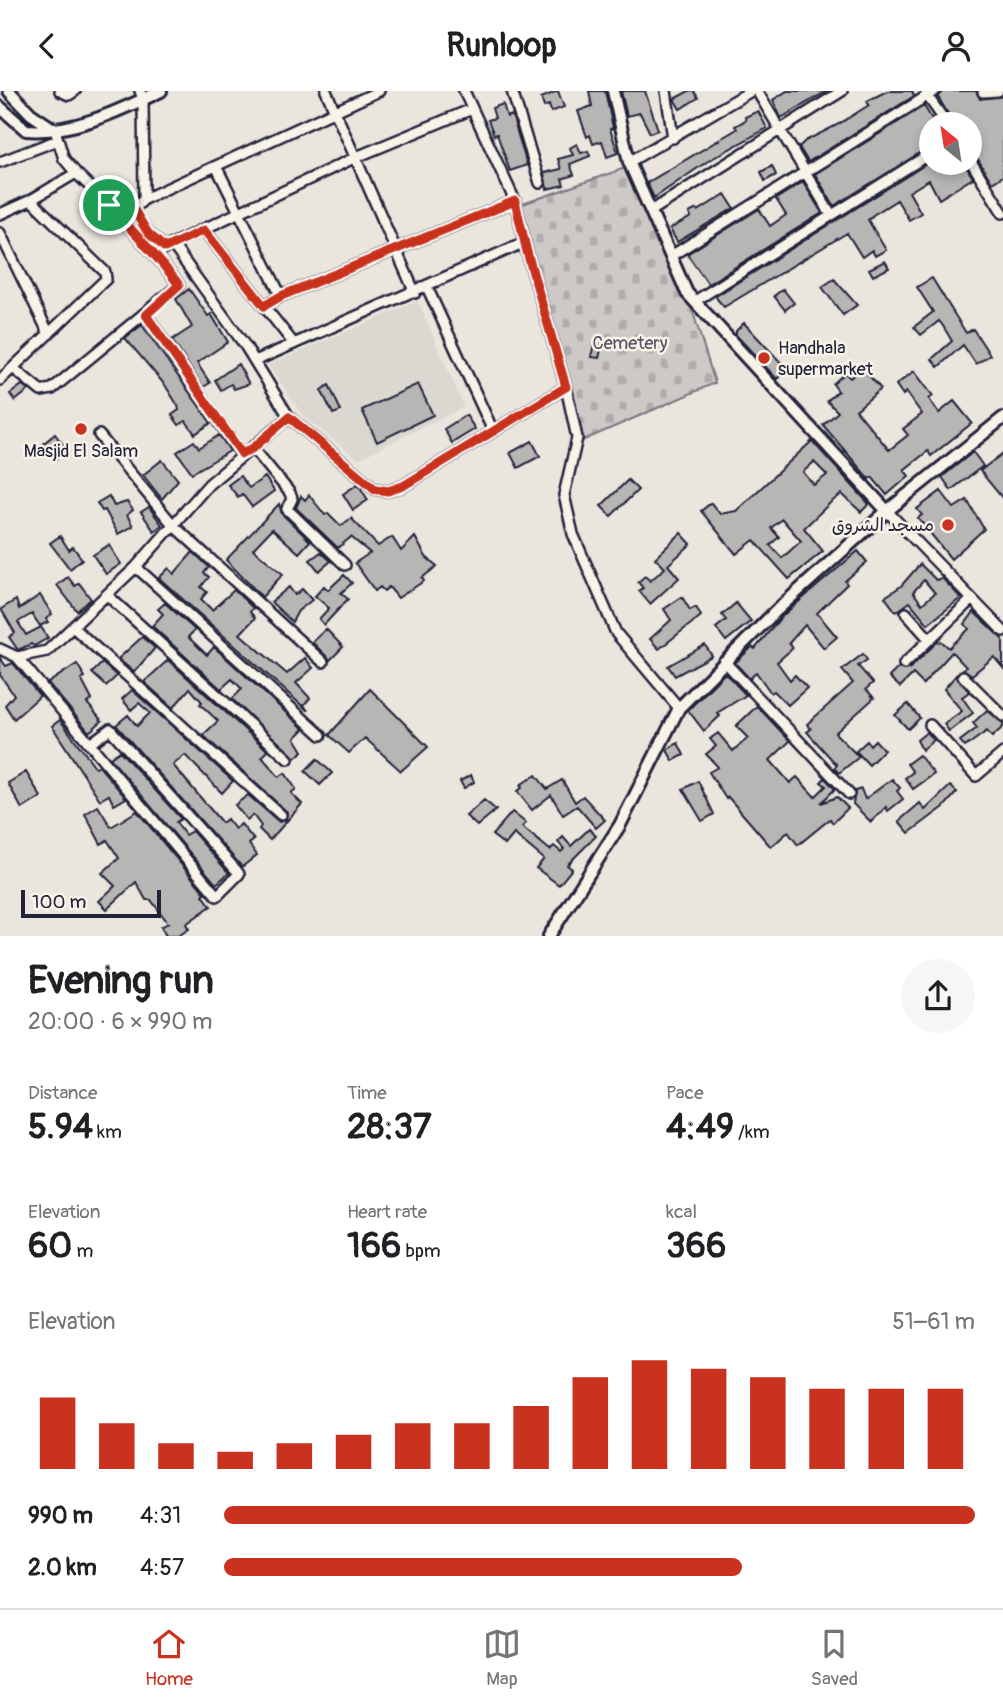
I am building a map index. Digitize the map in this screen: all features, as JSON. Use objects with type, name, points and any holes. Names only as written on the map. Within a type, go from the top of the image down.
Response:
[{"type":"street","points":[[9,91],[31,114],[46,121],[57,135],[64,159],[109,205],[147,250],[157,254],[179,285],[146,315],[52,389],[41,391],[13,368]]},
{"type":"street","points":[[60,91],[69,95],[75,91]]},
{"type":"street","points":[[0,162],[104,116],[141,95],[161,91]]},
{"type":"street","points":[[327,91],[334,113],[415,293]]},
{"type":"street","points":[[134,210],[144,199],[379,91]]},
{"type":"street","points":[[464,91],[515,201],[524,242],[566,387],[578,438],[564,495],[573,534],[616,633],[679,708]]},
{"type":"street","points":[[512,91],[540,183]]},
{"type":"street","points":[[614,91],[629,162],[687,293],[887,512],[1003,631]]},
{"type":"street","points":[[666,91],[673,138]]},
{"type":"street","points":[[651,211],[842,91]]},
{"type":"street","points":[[983,92],[997,91],[1003,102]]},
{"type":"street","points":[[629,162],[750,92],[780,129],[831,215]]},
{"type":"street","points":[[671,256],[929,93],[940,112]]},
{"type":"street","points":[[141,95],[144,199]]},
{"type":"street","points":[[0,107],[26,130],[57,135]]},
{"type":"street","points":[[157,254],[354,158],[472,109]]},
{"type":"street","points":[[695,301],[919,160]]},
{"type":"street","points":[[216,166],[281,296]]},
{"type":"street","points":[[0,213],[31,200],[76,173]]},
{"type":"street","points":[[979,175],[1003,213]]},
{"type":"street","points":[[3,378],[106,279],[105,272],[31,200]]},
{"type":"street","points":[[264,306],[281,296],[395,247],[515,201]]},
{"type":"street","points":[[109,205],[134,210],[148,233],[169,246],[255,361],[289,417],[375,489],[388,491],[403,486],[566,387]]},
{"type":"street","points":[[204,230],[294,344]]},
{"type":"street","points":[[0,233],[49,334]]},
{"type":"street","points":[[255,361],[415,293],[524,242]]},
{"type":"street","points":[[427,287],[494,431]]},
{"type":"street","points":[[146,315],[242,454]]},
{"type":"street","points":[[0,363],[3,378]]},
{"type":"street","points":[[17,657],[47,651],[74,628],[136,567],[209,484],[289,417]]},
{"type":"street","points":[[549,936],[620,825],[679,708],[724,661],[887,512],[1003,418]]},
{"type":"street","points":[[99,435],[174,526],[323,662]]},
{"type":"street","points":[[253,448],[290,493],[292,499],[288,509],[345,565]]},
{"type":"street","points":[[136,567],[321,735]]},
{"type":"street","points":[[107,595],[288,759]]},
{"type":"street","points":[[904,664],[972,599]]},
{"type":"street","points":[[906,613],[930,640]]},
{"type":"street","points":[[74,628],[281,815]]},
{"type":"street","points":[[0,649],[17,657],[217,896],[239,874],[236,870],[110,729],[91,743]]},
{"type":"street","points":[[724,661],[849,794]]},
{"type":"street","points":[[963,676],[1003,716]]},
{"type":"street","points":[[930,725],[976,776],[1003,753]]},
{"type":"shaded area","points":[[418,301],[464,407],[358,459],[304,417],[268,365]]},
{"type":"green space","name":"Cemetery","points":[[625,168],[687,293],[715,383],[584,440],[520,205]]},
{"type":"building","points":[[558,91],[564,107],[551,112],[549,105],[544,107],[541,98]]},
{"type":"building","points":[[589,91],[605,91],[613,128],[610,129],[618,153],[607,157],[602,141],[593,144],[590,135],[587,137],[578,111],[592,106]]},
{"type":"building","points":[[621,91],[645,91],[658,130],[650,133],[640,113],[627,116]]},
{"type":"building","points":[[694,91],[698,98],[680,109],[674,99]]},
{"type":"building","points":[[787,91],[827,91],[781,118],[773,100]]},
{"type":"building","points":[[887,91],[912,91],[914,96],[808,162],[799,147],[805,141],[839,124],[869,105],[867,101]]},
{"type":"building","points":[[944,91],[976,91],[980,99],[1003,96],[1003,176],[992,183],[982,166],[982,112],[947,112],[938,97]]},
{"type":"building","points":[[503,104],[507,117],[512,115],[527,165],[510,171],[497,134],[494,135],[488,120],[495,118],[492,108]]},
{"type":"building","points":[[924,106],[928,112],[919,112],[919,153],[834,206],[815,174]]},
{"type":"building","points":[[758,111],[767,128],[708,161],[654,198],[647,183],[737,129],[735,126],[746,120],[745,117]]},
{"type":"building","points":[[577,144],[581,153],[588,151],[590,156],[570,164],[574,175],[562,179],[564,185],[547,189],[544,173],[561,169],[558,159],[573,155],[570,148]]},
{"type":"building","points":[[772,166],[776,175],[765,181],[761,172]]},
{"type":"building","points":[[919,169],[919,175],[971,175],[973,178],[939,199],[929,180],[909,192],[921,213],[909,220],[897,200],[873,215],[868,220],[886,250],[875,256],[872,250],[862,257],[847,233],[724,307],[716,296]]},
{"type":"building","points":[[803,182],[822,213],[708,284],[687,254],[759,209],[770,226],[786,215],[776,199]]},
{"type":"building","points":[[725,194],[734,208],[677,242],[670,229],[691,217],[689,213],[697,209],[698,211]]},
{"type":"building","points":[[885,261],[889,268],[873,276],[869,269]]},
{"type":"building","points":[[932,278],[966,333],[973,329],[990,355],[976,364],[963,345],[938,367],[932,359],[952,341],[943,326],[939,321],[921,335],[914,327],[933,312],[917,287]]},
{"type":"building","points":[[834,279],[857,305],[843,315],[822,287]]},
{"type":"building","points":[[189,289],[208,316],[211,314],[228,342],[197,363],[210,383],[203,387],[172,340],[192,327],[176,299]]},
{"type":"building","points":[[783,289],[794,303],[785,310],[774,296]]},
{"type":"building","points":[[744,323],[787,369],[777,379],[736,335],[736,331]]},
{"type":"building","points":[[142,325],[211,423],[195,434],[186,421],[179,425],[172,415],[179,410],[178,406],[165,385],[125,338]]},
{"type":"building","points":[[594,344],[602,345],[599,358],[591,357]]},
{"type":"building","points":[[238,364],[249,384],[234,389],[231,384],[221,390],[215,380]]},
{"type":"building","points":[[862,368],[881,389],[856,410],[889,450],[908,435],[903,429],[922,414],[906,392],[903,395],[896,385],[914,371],[933,396],[929,399],[939,413],[954,401],[972,423],[931,456],[928,451],[904,470],[909,476],[887,495],[872,477],[869,479],[823,425],[838,412],[827,401],[838,391],[833,384],[845,373],[850,378]]},
{"type":"building","points":[[418,384],[433,415],[377,442],[362,410]]},
{"type":"building","points":[[22,385],[29,390],[15,401],[10,394]]},
{"type":"building","points":[[329,385],[341,411],[333,414],[321,390]]},
{"type":"building","points":[[466,415],[475,429],[452,443],[444,429]]},
{"type":"building","points":[[55,434],[67,450],[56,459],[44,443]]},
{"type":"building","points":[[219,435],[230,451],[192,473],[177,452],[194,441],[199,448]]},
{"type":"building","points":[[532,441],[540,456],[518,468],[510,453]]},
{"type":"building","points":[[812,441],[869,504],[861,512],[842,494],[830,503],[804,528],[823,551],[789,579],[754,540],[736,554],[701,511],[711,503],[720,514],[736,511]],"holes":[[[814,462],[827,475],[814,485],[803,472]],[[782,519],[801,541],[782,558],[770,545],[779,537],[771,528]]]},
{"type":"building","points":[[973,452],[983,466],[951,490],[942,477]]},
{"type":"building","points":[[1003,453],[1003,499],[980,471]]},
{"type":"building","points":[[162,460],[178,480],[162,499],[143,475]]},
{"type":"building","points":[[240,476],[249,488],[265,477],[274,491],[252,507],[242,494],[238,497],[228,485]]},
{"type":"building","points":[[628,480],[638,490],[611,516],[601,506]]},
{"type":"building","points":[[358,484],[368,500],[353,510],[343,494]]},
{"type":"building","points":[[941,491],[954,508],[967,500],[984,529],[951,559],[918,518],[922,515],[917,509]]},
{"type":"building","points":[[309,495],[325,515],[328,513],[341,526],[351,518],[378,546],[392,537],[401,551],[415,537],[426,557],[437,566],[422,578],[424,581],[398,598],[389,587],[384,591],[380,587],[375,591],[355,563],[370,553],[351,537],[338,548],[296,508],[301,496],[305,500]]},
{"type":"building","points":[[109,496],[114,506],[127,502],[133,510],[127,515],[133,526],[118,534],[105,510],[102,511],[97,503]]},
{"type":"building","points":[[279,504],[282,514],[310,541],[299,553],[272,529],[253,549],[283,574],[262,597],[226,560]]},
{"type":"building","points":[[149,507],[162,525],[154,531],[141,512]]},
{"type":"building","points":[[681,533],[691,544],[668,565],[679,578],[650,604],[639,591],[643,588],[638,582],[645,576],[650,581],[665,568],[655,558]]},
{"type":"building","points":[[60,536],[69,550],[73,547],[82,559],[70,569],[50,543]]},
{"type":"building","points":[[109,545],[121,564],[106,574],[93,555]]},
{"type":"building","points":[[858,551],[867,562],[845,581],[847,584],[817,613],[837,637],[824,648],[805,625],[789,643],[793,648],[777,662],[790,680],[795,675],[807,688],[788,705],[774,691],[771,693],[756,672],[750,679],[735,663],[752,647],[755,649],[781,617]]},
{"type":"building","points":[[193,552],[209,567],[204,573],[209,577],[201,587],[207,592],[201,599],[212,610],[234,590],[253,608],[250,612],[255,618],[240,634],[287,674],[305,658],[313,668],[296,683],[310,698],[304,705],[308,711],[159,578],[169,568],[174,574]]},
{"type":"building","points":[[321,552],[331,561],[319,571],[310,560]]},
{"type":"building","points":[[920,564],[936,580],[942,578],[961,598],[928,624],[910,602],[896,612],[885,597],[901,586]],"holes":[[[924,580],[935,593],[922,604],[913,592]]]},
{"type":"building","points":[[344,575],[352,583],[341,593],[348,599],[324,625],[319,619],[329,608],[315,596],[324,586],[328,590]]},
{"type":"building","points":[[68,577],[75,586],[79,583],[91,599],[77,611],[57,585]]},
{"type":"building","points":[[289,587],[295,595],[302,589],[312,600],[298,611],[292,622],[271,602]]},
{"type":"building","points":[[40,595],[52,614],[46,619],[48,622],[40,626],[32,614],[18,622],[26,635],[41,627],[48,638],[34,646],[31,644],[18,650],[9,637],[15,633],[1,609],[16,600],[19,609]]},
{"type":"building","points":[[682,597],[690,610],[696,607],[701,616],[659,649],[650,639],[671,620],[664,609]]},
{"type":"building","points":[[165,603],[195,630],[188,637],[207,655],[214,647],[304,729],[295,738],[303,751],[295,758],[232,699],[242,689],[232,679],[221,689],[152,626],[163,614],[158,609]]},
{"type":"building","points":[[736,603],[751,621],[726,641],[716,628],[726,620],[722,615]]},
{"type":"building","points":[[974,612],[1003,640],[1003,668],[994,657],[972,675],[963,669],[966,667],[952,652],[923,684],[913,674],[900,687],[889,677],[898,668],[909,669],[936,643],[941,641],[949,648],[969,629],[965,624]]},
{"type":"building","points":[[326,629],[343,647],[330,660],[312,642]]},
{"type":"building","points":[[142,637],[155,648],[134,672],[118,659]]},
{"type":"building","points":[[705,645],[712,656],[675,676],[668,666]]},
{"type":"building","points":[[863,654],[867,660],[858,666],[873,683],[866,689],[874,698],[835,733],[859,757],[839,773],[834,768],[837,765],[807,732],[811,729],[807,724],[853,683],[842,670]]},
{"type":"building","points":[[0,658],[6,666],[13,663],[40,696],[14,719],[5,705],[14,695],[0,675]]},
{"type":"building","points":[[168,660],[268,751],[262,757],[279,777],[285,773],[296,789],[291,793],[302,804],[270,840],[259,829],[261,826],[253,815],[247,820],[235,805],[248,795],[279,822],[286,820],[287,812],[203,735],[218,721],[200,704],[202,702],[190,688],[173,708],[144,682]]},
{"type":"building","points":[[102,663],[117,676],[106,686],[92,673]]},
{"type":"building","points":[[77,664],[85,677],[81,679],[92,700],[87,703],[102,721],[89,732],[48,683]]},
{"type":"building","points":[[725,673],[746,695],[717,713],[720,716],[704,731],[688,710]]},
{"type":"building","points":[[956,675],[969,692],[962,697],[973,713],[949,731],[944,724],[962,711],[944,689]]},
{"type":"building","points":[[370,689],[428,747],[401,771],[365,738],[349,753],[329,735]]},
{"type":"building","points":[[132,690],[233,781],[222,793],[185,755],[173,765],[222,823],[227,819],[235,829],[241,824],[254,840],[249,844],[257,855],[242,867],[116,725],[128,715],[137,726],[150,713],[139,703],[131,710],[122,699]]},
{"type":"building","points":[[908,704],[920,718],[908,729],[895,715]]},
{"type":"building","points":[[757,706],[790,741],[770,760],[790,783],[797,777],[815,797],[826,786],[821,782],[825,778],[835,789],[821,803],[837,797],[848,808],[833,823],[830,819],[798,845],[788,832],[771,847],[728,797],[726,799],[709,772],[718,767],[706,754],[716,746],[710,739],[718,733],[733,751],[748,738],[736,726]]},
{"type":"building","points":[[987,710],[1003,723],[1003,727],[992,737],[987,731],[965,747],[960,741],[977,728],[973,723]]},
{"type":"building","points":[[60,720],[96,768],[99,766],[126,798],[114,805],[109,795],[100,800],[52,726]]},
{"type":"building","points":[[927,732],[934,740],[922,750],[917,740]]},
{"type":"building","points":[[875,740],[884,750],[869,765],[856,751],[867,741],[870,745]]},
{"type":"building","points":[[678,743],[684,755],[673,761],[667,750]]},
{"type":"building","points":[[120,751],[181,819],[176,822],[185,835],[192,831],[229,873],[216,884],[110,758]]},
{"type":"building","points":[[919,755],[934,774],[913,789],[905,778],[913,772],[907,764]]},
{"type":"building","points":[[317,759],[332,773],[320,785],[305,771]]},
{"type":"building","points":[[26,772],[41,797],[22,809],[8,783]]},
{"type":"building","points":[[471,775],[474,782],[464,788],[460,781]]},
{"type":"building","points":[[536,775],[547,789],[562,780],[575,802],[583,796],[605,820],[596,828],[577,806],[563,815],[551,795],[532,810],[517,791],[522,788],[520,785]]},
{"type":"building","points":[[892,779],[900,788],[897,791],[903,799],[888,811],[886,807],[871,822],[853,804],[855,791],[861,789],[865,799]]},
{"type":"building","points":[[698,781],[714,814],[702,821],[683,789]]},
{"type":"building","points":[[950,786],[957,792],[944,807],[909,833],[899,821],[920,803],[925,810]]},
{"type":"building","points":[[484,800],[496,810],[477,826],[466,816]]},
{"type":"building","points":[[98,806],[111,827],[137,811],[205,893],[203,895],[211,906],[186,924],[189,929],[178,936],[166,936],[161,927],[168,923],[151,900],[146,900],[136,882],[107,909],[99,901],[115,886],[102,873],[119,858],[107,840],[101,844],[85,814]]},
{"type":"building","points":[[512,812],[526,823],[522,827],[550,850],[554,846],[561,852],[564,849],[558,842],[563,837],[571,846],[589,829],[596,836],[567,865],[572,869],[559,885],[536,868],[544,859],[514,834],[505,845],[492,835]]},
{"type":"place","name":"Handhala supermarket","points":[[764,358]]},
{"type":"place","name":"Masjid El Salam","points":[[81,429]]},
{"type":"place","name":"مسجد الشروق","points":[[948,525]]},
{"type":"route","points":[[515,201],[566,387],[403,486],[388,491],[375,489],[289,417],[242,454],[146,315],[179,285],[157,254],[147,250],[109,205],[134,210],[148,233],[165,248],[204,230],[264,306],[281,296],[395,247],[515,201]]}]
